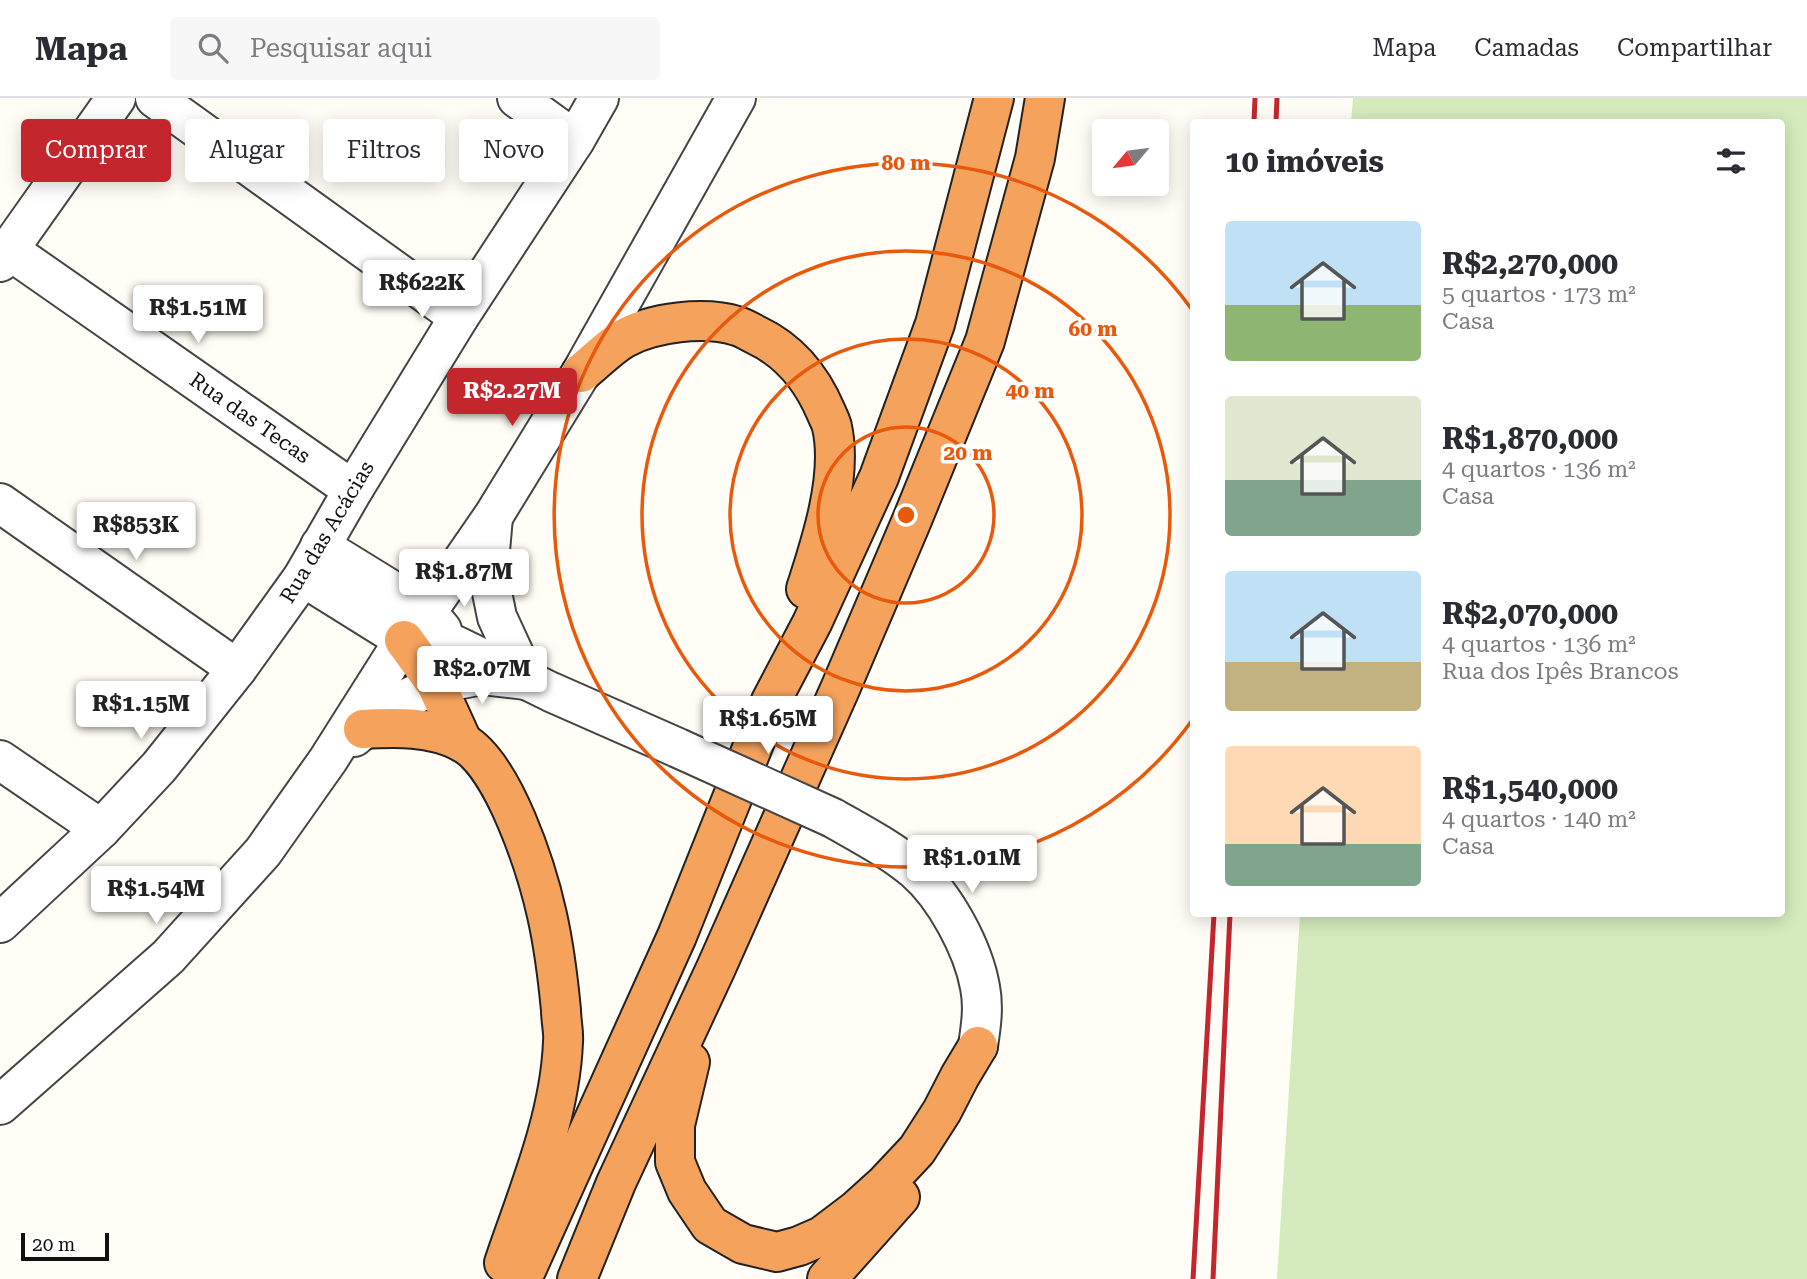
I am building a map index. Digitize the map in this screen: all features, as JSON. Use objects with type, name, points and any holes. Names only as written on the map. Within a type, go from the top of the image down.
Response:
[{"type":"highway","points":[[771,702],[812,623],[884,465],[935,324],[994,98]]},
{"type":"highway","points":[[577,1279],[616,1183],[716,968],[850,665],[985,341],[1035,158],[1045,98]]},
{"type":"highway","points":[[522,1279],[677,936],[771,702],[817,554],[831,500],[835,459],[832,426],[817,391],[796,363],[771,342],[738,326],[698,320],[655,327],[623,339],[581,373]]},
{"type":"highway","points":[[416,626],[436,684],[463,743]]},
{"type":"highway","points":[[363,729],[408,728],[436,732],[463,743],[483,761],[502,789],[529,852],[547,915],[558,981],[563,1041],[557,1094],[545,1142],[499,1279]]},
{"type":"highway","points":[[716,968],[698,1028],[675,1125],[675,1162],[687,1191],[710,1225],[743,1244],[776,1252],[822,1236],[855,1211],[917,1150],[978,1046]]},
{"type":"highway","points":[[827,1279],[957,1128],[978,1070],[978,1046]]},
{"type":"street","points":[[4,256],[116,98]]},
{"type":"street","points":[[155,98],[458,317]]},
{"type":"street","points":[[517,98],[575,140]]},
{"type":"street","name":"Rua das Acácias","points":[[0,923],[101,829],[159,767],[237,669],[311,561],[458,317],[575,140],[599,98]]},
{"type":"street","points":[[0,1105],[168,957],[263,852],[494,515],[581,373],[736,98]]},
{"type":"street","name":"Rua das Tecas","points":[[4,256],[353,490]]},
{"type":"street","points":[[0,503],[237,669]]},
{"type":"street","points":[[494,515],[488,573],[497,617],[526,680]]},
{"type":"street","points":[[311,561],[416,626],[551,692],[833,818],[884,847],[916,871],[939,897],[971,955],[980,986],[982,1015],[978,1046]]},
{"type":"street","points":[[328,760],[391,708],[436,684],[482,675],[526,680]]},
{"type":"street","points":[[0,760],[101,829]]},
{"type":"green space","points":[[1353,98],[1807,98],[1807,1279],[1277,1279],[1300,917],[1785,917],[1785,119],[1351,119]]},
{"type":"railway","points":[[1254,119],[1255,98]]},
{"type":"railway","points":[[1276,119],[1277,98]]},
{"type":"railway","points":[[1193,1279],[1214,917]]},
{"type":"railway","points":[[1213,1279],[1230,917]]}]
